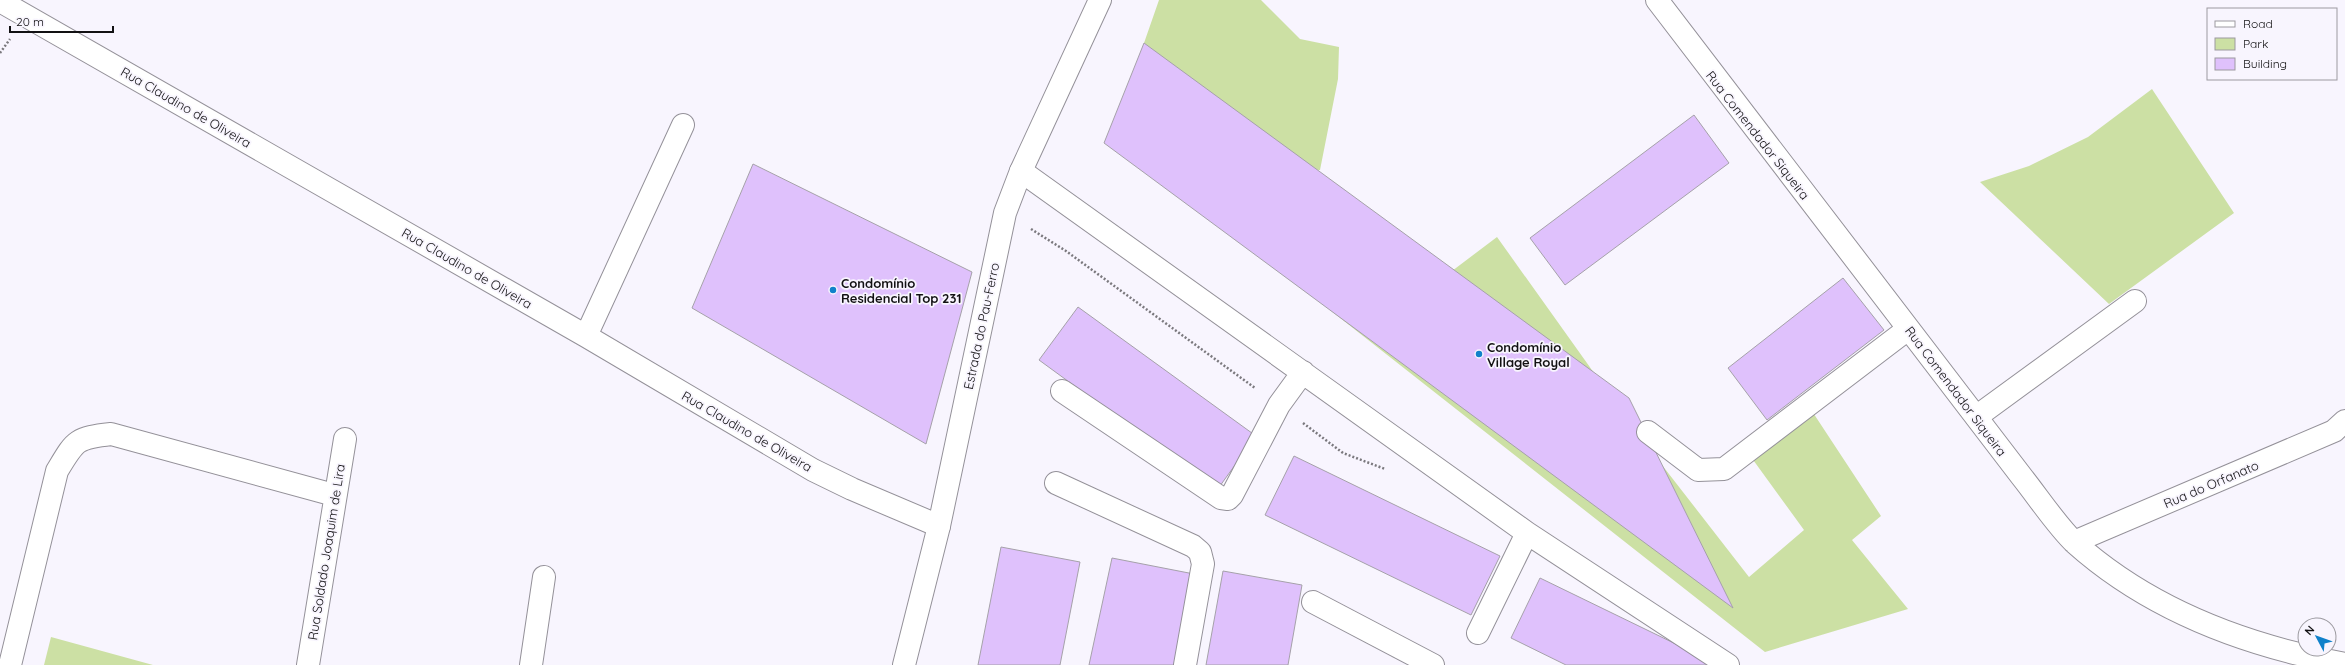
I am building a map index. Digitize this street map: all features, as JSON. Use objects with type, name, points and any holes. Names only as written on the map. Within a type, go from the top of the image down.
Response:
[{"type":"street","name":"Estrada do Pau-Ferro","points":[[904,665],[939,526],[1006,212],[1021,171],[1100,0]]},
{"type":"street","name":"Rua Comendador Siqueira","points":[[1657,0],[1908,329],[2074,542],[2139,591],[2220,630],[2297,655],[2345,664]]},
{"type":"street","name":"Rua Claudino de Oliveira","points":[[0,1],[586,336],[813,470],[852,489],[939,526]]},
{"type":"street","points":[[586,336],[683,125]]},
{"type":"street","points":[[1021,171],[1527,533],[1728,665]]},
{"type":"street","points":[[1976,417],[2135,301]]},
{"type":"street","points":[[1648,432],[1698,470],[1724,469],[1908,329]]},
{"type":"street","points":[[1062,391],[1222,498],[1228,499],[1232,495],[1279,405],[1303,372]]},
{"type":"street","name":"Rua do Orfanato","points":[[2074,542],[2334,431],[2345,422]]},
{"type":"street","points":[[10,665],[57,471],[71,447],[86,437],[111,434],[334,495]]},
{"type":"street","name":"Rua Soldado Joaquim de Lira","points":[[308,665],[334,495],[345,439]]},
{"type":"street","points":[[1056,483],[1193,546],[1200,552],[1203,564],[1185,665]]},
{"type":"street","points":[[1478,633],[1527,533]]},
{"type":"street","points":[[531,665],[544,577]]},
{"type":"street","points":[[1313,602],[1421,662]]},
{"type":"path","points":[[1006,212],[1066,251],[1343,453],[1389,470]]},
{"type":"green space","points":[[1159,0],[1261,0],[1300,39],[1339,47],[1338,79],[1320,170],[1275,168],[1144,43]]},
{"type":"green space","points":[[2152,89],[2234,213],[2109,304],[1980,182],[2029,166],[2088,137]]},
{"type":"green space","points":[[1497,237],[1634,429],[1749,577],[1804,530],[1743,446],[1806,402],[1881,516],[1852,540],[1908,609],[1765,652],[1330,310],[1393,242],[1448,274]]},
{"type":"green space","points":[[51,637],[153,665],[44,665]]},
{"type":"building","name":"Condomínio Village Royal","points":[[1144,43],[1629,398],[1733,608],[1104,143]]},
{"type":"building","points":[[1694,115],[1729,163],[1565,285],[1530,238]]},
{"type":"building","name":"Condomínio Residencial Top 231","points":[[753,164],[972,272],[926,444],[692,308]]},
{"type":"building","points":[[1843,278],[1884,330],[1767,420],[1728,368]]},
{"type":"building","points":[[1078,307],[1256,436],[1217,490],[1039,360]]},
{"type":"building","points":[[1294,456],[1500,556],[1471,615],[1265,515]]},
{"type":"building","points":[[1001,547],[1080,562],[1060,665],[978,665]]},
{"type":"building","points":[[1112,558],[1194,574],[1175,665],[1089,665]]},
{"type":"building","points":[[1223,571],[1302,585],[1288,665],[1206,665]]},
{"type":"building","points":[[1540,578],[1719,665],[1566,665],[1511,638]]},
{"type":"place","name":"Condomínio Residencial Top 231","points":[[833,290]]},
{"type":"place","name":"Condomínio Village Royal","points":[[1479,354]]}]
